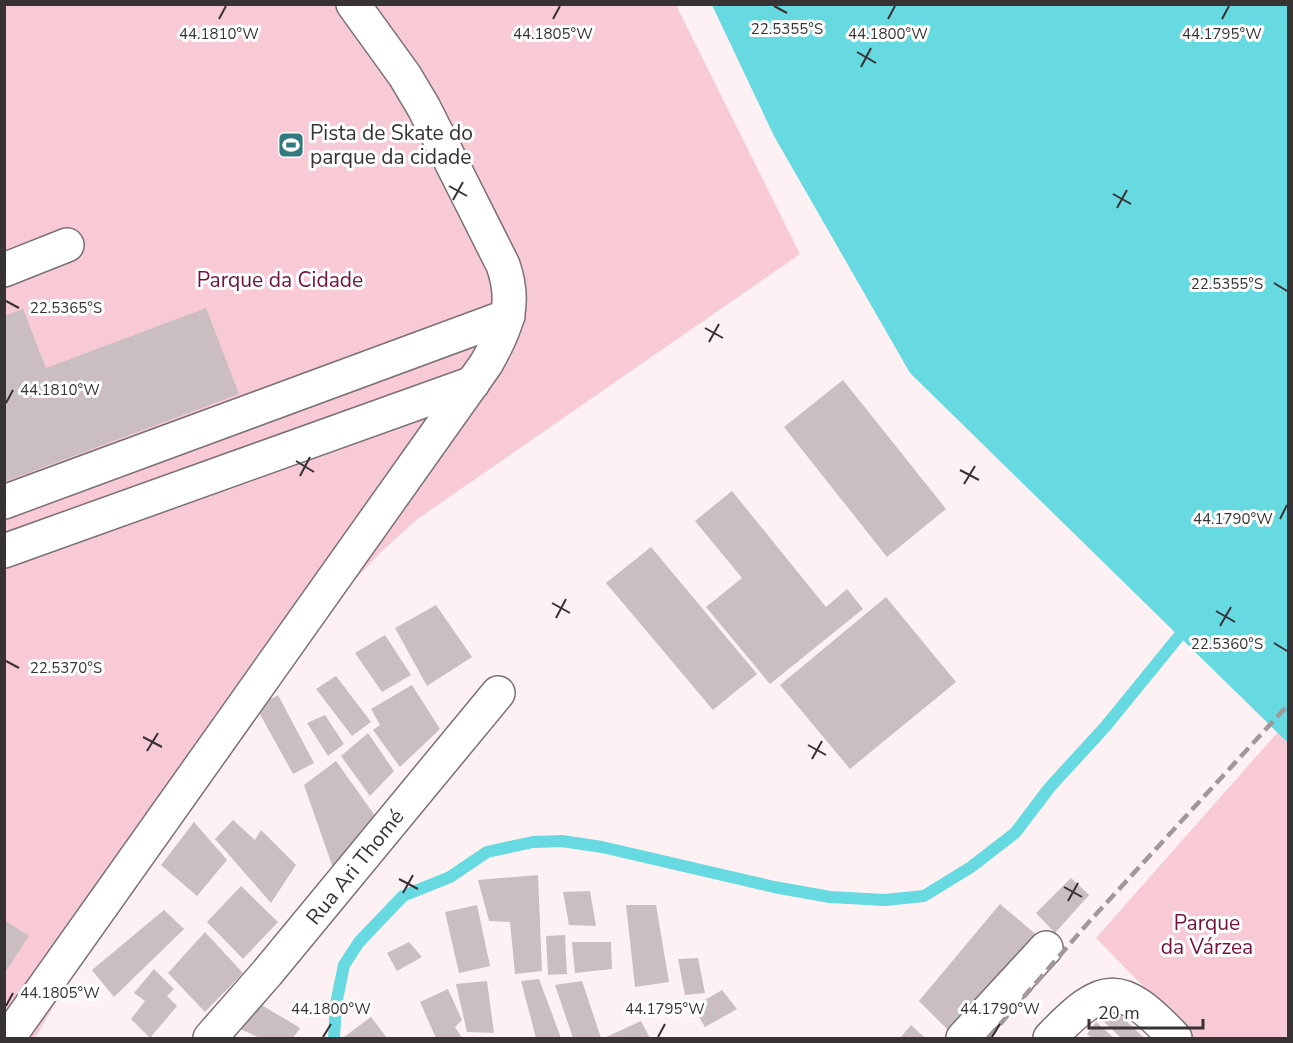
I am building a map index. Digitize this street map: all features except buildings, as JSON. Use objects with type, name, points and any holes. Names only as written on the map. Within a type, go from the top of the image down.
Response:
[{"type":"street","points":[[8,1038],[473,383],[499,342],[508,316],[510,291],[508,280],[487,232],[420,100],[353,4]]},
{"type":"street","points":[[4,270],[67,245]]},
{"type":"street","points":[[4,502],[508,316]]},
{"type":"street","points":[[4,551],[473,383]]},
{"type":"street","name":"Rua Ari Thomé","points":[[210,1038],[267,973],[498,693]]},
{"type":"street","points":[[963,1038],[1046,948]]},
{"type":"street","points":[[1050,1038],[1071,1017],[1106,995],[1129,999],[1153,1015],[1174,1038]]},
{"type":"green space","name":"Parque da Cidade","points":[[5,5],[676,5],[800,254],[416,520],[381,552],[349,586],[243,717],[66,985],[35,1038],[5,1038]]},
{"type":"green space","name":"Parque da Várzea","points":[[1277,733],[1288,743],[1288,1038],[1194,1038],[1096,938]]},
{"type":"water","points":[[712,5],[1288,5],[1288,743],[910,373],[774,136]]},
{"type":"waterway","points":[[334,1038],[336,1004],[344,965],[359,942],[403,896],[450,877],[487,852],[533,842],[562,841],[602,847],[774,887],[830,897],[885,900],[924,896],[971,867],[1015,833],[1050,787],[1105,727],[1189,624]]},
{"type":"railway","points":[[988,1038],[1088,923],[1288,705]]},
{"type":"place","name":"Pista de Skate do parque da cidade","points":[[291,145]]}]
